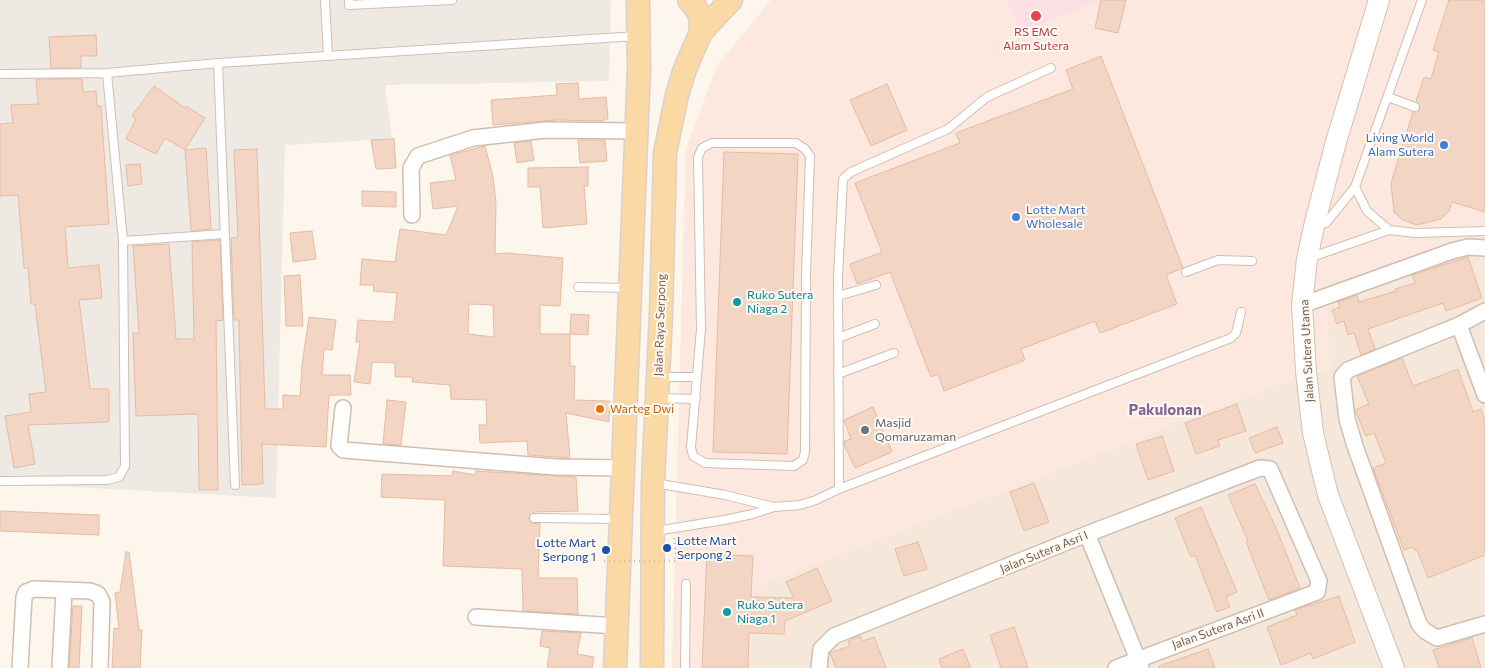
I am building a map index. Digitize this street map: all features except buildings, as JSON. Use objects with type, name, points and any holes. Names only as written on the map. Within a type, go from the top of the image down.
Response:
[{"type":"main road","points":[[615,668],[631,288],[638,18],[657,0]]},
{"type":"main road","points":[[689,0],[700,16],[701,32]]},
{"type":"main road","name":"Jalan Raya Serpong","points":[[652,668],[654,482],[665,153],[677,95],[701,32],[731,0]]},
{"type":"street","name":"Jalan Sutera Utama","points":[[1379,0],[1336,142],[1315,225],[1307,259],[1302,305],[1306,371],[1313,433],[1328,495],[1394,668]]},
{"type":"street","points":[[412,215],[411,168],[418,156],[473,138],[546,130],[636,130]]},
{"type":"street","points":[[1302,305],[1452,251],[1468,247],[1485,248]]},
{"type":"street","points":[[1485,312],[1459,325],[1348,370],[1342,377],[1347,419],[1355,446],[1419,624],[1425,631],[1437,638],[1485,624]]},
{"type":"street","points":[[1459,325],[1485,395]]},
{"type":"street","points":[[343,408],[339,446],[343,450],[556,467],[622,468]]},
{"type":"street","name":"Jalan Sutera Asri I","points":[[819,668],[820,649],[823,644],[834,636],[1087,534],[1260,468],[1267,468],[1272,472],[1319,580],[1319,588]]},
{"type":"street","points":[[1087,534],[1140,664]]},
{"type":"street","name":"Jalan Sutera Asri II","points":[[1116,668],[1140,664],[1314,594],[1319,588]]},
{"type":"street","points":[[20,668],[26,592],[34,589],[90,591],[98,594],[102,602],[100,668]]},
{"type":"street","points":[[60,668],[64,591]]},
{"type":"street","points":[[476,617],[617,626]]},
{"type":"lane","points":[[325,0],[328,56]]},
{"type":"lane","points":[[349,0],[349,5],[452,0]]},
{"type":"lane","points":[[1315,225],[1326,227],[1337,208],[1355,187],[1422,0]]},
{"type":"lane","points":[[0,74],[107,73],[328,56],[638,18]]},
{"type":"lane","points":[[218,63],[235,484]]},
{"type":"lane","points":[[839,489],[838,296],[842,184],[846,174],[948,128],[987,97],[1051,68]]},
{"type":"lane","points":[[0,481],[107,480],[119,477],[125,466],[122,240],[107,73]]},
{"type":"lane","points":[[1388,97],[1414,107]]},
{"type":"lane","points":[[712,143],[796,143],[805,149],[810,156],[806,274],[805,452],[803,460],[794,466],[705,463],[698,461],[693,456],[692,447],[696,399],[701,328],[699,152],[712,143]]},
{"type":"lane","points":[[1355,187],[1367,211],[1389,230]]},
{"type":"lane","points":[[1315,225],[1337,208]]},
{"type":"lane","points":[[1307,259],[1389,230],[1416,233],[1485,230]]},
{"type":"lane","points":[[122,240],[224,234]]},
{"type":"lane","points":[[1186,272],[1218,260],[1252,261]]},
{"type":"lane","points":[[838,296],[876,285]]},
{"type":"lane","points":[[578,287],[631,288]]},
{"type":"lane","points":[[654,531],[734,518],[774,507],[808,503],[839,489],[1232,338],[1236,333],[1241,312]]},
{"type":"lane","points":[[838,338],[875,324]]},
{"type":"lane","points":[[838,374],[894,354]]},
{"type":"lane","points":[[657,388],[697,377]]},
{"type":"lane","points":[[657,388],[696,399]]},
{"type":"lane","points":[[654,482],[725,495],[774,507]]},
{"type":"lane","points":[[534,518],[622,519]]},
{"type":"lane","points":[[685,668],[686,584]]},
{"type":"path","points":[[604,561],[676,561]]},
{"type":"shaded area","points":[[0,0],[611,0],[609,81],[385,85],[392,139],[285,145],[276,498],[0,483]]},
{"type":"shaded area","points":[[771,0],[1485,0],[1485,668],[672,668],[686,150],[717,66]]},
{"type":"shaded area","points":[[771,0],[1485,0],[1485,243],[1331,282],[1326,298],[1330,369],[1277,385],[754,588],[751,668],[672,668],[686,150],[717,66]]},
{"type":"shaded area","name":"RS EMC Alam Sutera","points":[[1007,0],[1098,0],[1021,33]]},
{"type":"place","name":"RS EMC Alam Sutera","points":[[1036,16]]},
{"type":"place","name":"Living World Alam Sutera","points":[[1444,145]]},
{"type":"place","name":"Lotte Mart Wholesale","points":[[1016,217]]},
{"type":"place","name":"Ruko Sutera Niaga 2","points":[[737,302]]},
{"type":"place","name":"Warteg Dwi","points":[[600,409]]},
{"type":"place","name":"Masjid Qomaruzaman","points":[[865,430]]},
{"type":"place","name":"Lotte Mart Serpong 2","points":[[667,548]]},
{"type":"place","name":"Lotte Mart Serpong 1","points":[[606,550]]},
{"type":"place","name":"Ruko Sutera Niaga 1","points":[[727,612]]},
{"type":"district","name":"Pakulonan","points":[[1165,410]]}]
